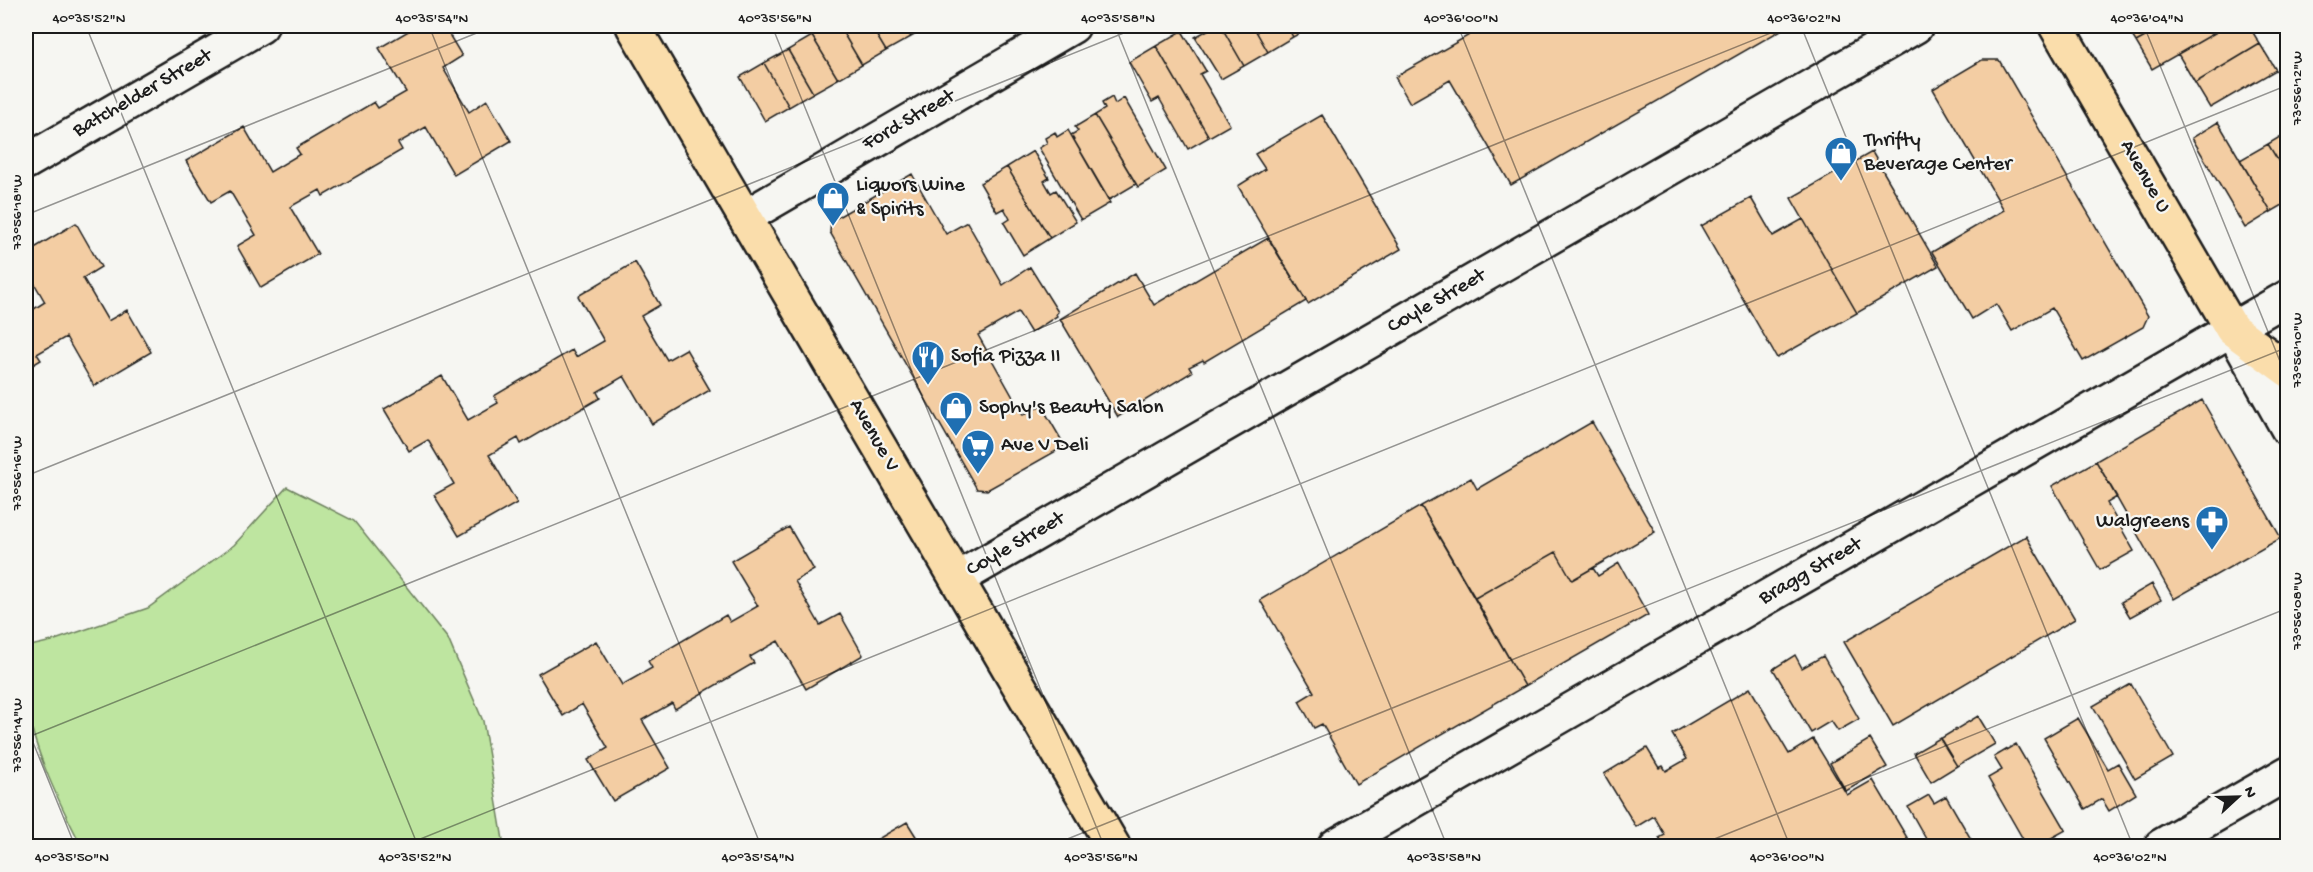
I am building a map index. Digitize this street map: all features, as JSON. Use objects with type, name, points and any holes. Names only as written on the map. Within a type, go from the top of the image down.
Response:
[{"type":"main road","name":"Avenue V","points":[[633,26],[1113,846]]},
{"type":"main road","name":"Avenue U","points":[[2056,26],[2232,329],[2288,370]]},
{"type":"street","name":"Batchelder Street","points":[[26,162],[261,26]]},
{"type":"street","name":"Ford Street","points":[[745,216],[1073,26]]},
{"type":"street","name":"Coyle Street","points":[[957,579],[1917,26]]},
{"type":"street","name":"Bragg Street","points":[[1335,846],[2288,297]]},
{"type":"street","name":"Avenue U","points":[[2232,329],[2288,429]]},
{"type":"street","points":[[2161,846],[2288,773]]},
{"type":"green space","points":[[287,487],[354,521],[448,639],[483,721],[504,846],[82,846],[49,778],[32,728],[26,696],[26,647],[52,641],[148,608],[234,545]]},
{"type":"building","points":[[417,26],[444,26],[462,56],[443,68],[469,112],[487,100],[511,141],[454,175],[426,127],[398,143],[402,150],[323,196],[320,190],[290,207],[318,254],[261,288],[237,246],[256,235],[230,191],[211,202],[186,161],[244,127],[270,172],[300,154],[296,148],[374,102],[378,108],[406,92],[379,48]]},
{"type":"building","points":[[830,26],[839,26],[862,65],[838,79],[812,36]]},
{"type":"building","points":[[839,26],[871,26],[886,51],[862,65]]},
{"type":"building","points":[[871,26],[904,26],[911,37],[886,51]]},
{"type":"building","points":[[904,26],[930,26],[911,37]]},
{"type":"building","points":[[1215,26],[1221,26],[1244,66],[1221,79],[1195,37]]},
{"type":"building","points":[[1221,26],[1253,26],[1268,52],[1244,66]]},
{"type":"building","points":[[1253,26],[1287,26],[1293,37],[1268,52]]},
{"type":"building","points":[[1287,26],[1313,26],[1293,37]]},
{"type":"building","points":[[1485,26],[1788,26],[1511,185],[1450,80],[1410,103],[1395,77]]},
{"type":"building","points":[[2126,26],[2165,26],[2136,42]]},
{"type":"building","points":[[2165,26],[2174,26],[2176,29],[2182,26],[2227,26],[2152,69],[2136,42]]},
{"type":"building","points":[[2227,26],[2249,26],[2260,44],[2195,83],[2178,54]]},
{"type":"building","points":[[1182,31],[1206,71],[1200,74],[1230,125],[1209,137],[1156,46]]},
{"type":"building","points":[[812,36],[838,79],[813,93],[788,50]]},
{"type":"building","points":[[2260,44],[2276,70],[2210,108],[2195,83]]},
{"type":"building","points":[[1156,46],[1209,137],[1188,149],[1159,98],[1152,102],[1129,62]]},
{"type":"building","points":[[788,50],[813,93],[789,107],[764,63]]},
{"type":"building","points":[[1982,60],[1999,60],[2148,316],[2143,327],[2083,361],[2052,308],[2012,331],[1996,304],[1972,319],[1932,252],[2004,210],[1933,89]]},
{"type":"building","points":[[764,63],[789,107],[765,121],[740,77]]},
{"type":"building","points":[[1112,97],[1115,104],[1124,98],[1166,170],[1138,187],[1095,115],[1105,109],[1102,103]]},
{"type":"building","points":[[1095,115],[1136,184],[1109,200],[1071,135],[1078,131],[1075,127]]},
{"type":"building","points":[[1322,115],[1401,249],[1308,304],[1238,186],[1265,169],[1255,154]]},
{"type":"building","points":[[2218,122],[2271,212],[2245,228],[2192,138]]},
{"type":"building","points":[[1068,130],[1110,203],[1081,220],[1039,148],[1047,143],[1045,138],[1055,132],[1057,137]]},
{"type":"building","points":[[2288,132],[2288,177],[2268,144]]},
{"type":"building","points":[[2268,144],[2288,177],[2288,202],[2271,212],[2240,160]]},
{"type":"building","points":[[1033,151],[1049,178],[1044,181],[1051,193],[1056,190],[1076,222],[1050,238],[1007,167]]},
{"type":"building","points":[[1872,152],[1938,266],[1857,313],[1791,198]]},
{"type":"building","points":[[1007,167],[1050,238],[1023,255],[1004,223],[1010,219],[1004,208],[997,212],[980,183]]},
{"type":"building","points":[[912,174],[946,234],[967,222],[1003,285],[1030,267],[1058,312],[1057,316],[1031,333],[1018,312],[978,335],[1023,415],[1041,405],[1065,446],[987,490],[977,489],[830,232],[831,221]]},
{"type":"building","points":[[1751,198],[1773,236],[1803,219],[1857,313],[1777,358],[1701,226]]},
{"type":"building","points":[[76,223],[101,267],[83,278],[108,321],[127,310],[151,352],[94,386],[66,337],[37,354],[41,360],[26,369],[26,314],[45,302],[26,269],[26,253]]},
{"type":"building","points":[[1268,238],[1306,301],[1204,362],[1203,360],[1189,367],[1192,372],[1118,417],[1060,319],[1135,273],[1154,305]]},
{"type":"building","points":[[635,262],[660,305],[641,316],[667,360],[686,349],[710,390],[652,424],[624,376],[597,392],[600,398],[521,444],[518,438],[489,455],[517,503],[459,536],[434,495],[454,484],[428,440],[409,451],[384,409],[442,376],[468,420],[498,403],[494,396],[572,350],[576,357],[604,341],[578,296]]},
{"type":"building","name":"Walgreens","points":[[2202,400],[2281,538],[2174,599],[2096,461]]},
{"type":"building","points":[[1592,422],[1655,532],[1572,580],[1556,552],[1475,598],[1421,506],[1471,478],[1477,489]]},
{"type":"building","points":[[2096,461],[2117,497],[2107,503],[2134,551],[2100,570],[2052,486]]},
{"type":"building","points":[[1421,506],[1525,686],[1356,784],[1322,724],[1314,728],[1299,701],[1314,692],[1260,600]]},
{"type":"building","points":[[789,527],[814,570],[795,581],[820,625],[840,614],[863,655],[806,689],[778,641],[750,657],[754,663],[675,709],[672,703],[642,720],[670,768],[613,801],[588,760],[608,748],[582,704],[563,716],[538,674],[596,641],[622,685],[652,668],[648,661],[726,615],[730,622],[758,606],[731,561]]},
{"type":"building","points":[[2026,536],[2075,619],[1893,726],[1844,642]]},
{"type":"building","points":[[1556,552],[1572,580],[1593,568],[1598,576],[1619,563],[1648,615],[1525,686],[1475,598]]},
{"type":"building","points":[[2152,584],[2161,600],[2130,617],[2121,602]]},
{"type":"building","points":[[1795,655],[1802,668],[1823,656],[1859,719],[1838,731],[1831,721],[1811,733],[1773,669]]},
{"type":"building","points":[[2131,684],[2173,757],[2135,779],[2093,706]]},
{"type":"building","points":[[1750,688],[1789,754],[1813,739],[1847,795],[1873,780],[1912,846],[1719,846],[1717,843],[1711,846],[1664,846],[1659,838],[1665,835],[1654,816],[1636,827],[1604,774],[1647,748],[1659,768],[1663,766],[1666,771],[1687,759],[1672,734]]},
{"type":"building","points":[[1978,716],[1995,744],[1957,766],[1940,739]]},
{"type":"building","points":[[2078,718],[2108,769],[2118,763],[2136,794],[2109,811],[2102,799],[2085,809],[2044,738]]},
{"type":"building","points":[[1940,738],[1957,766],[1931,782],[1914,753]]},
{"type":"building","points":[[1870,739],[1887,767],[1846,791],[1830,763]]},
{"type":"building","points":[[2016,744],[2066,830],[2037,846],[2027,846],[1988,778],[2002,770],[1994,757]]},
{"type":"building","points":[[1929,795],[1934,803],[1946,796],[1975,846],[1930,846],[1908,807]]},
{"type":"building","points":[[907,822],[922,846],[866,846]]},
{"type":"place","name":"Thrifty Beverage Center","points":[[1841,182]]},
{"type":"place","name":"Liquors Wine & Spirits","points":[[833,227]]},
{"type":"place","name":"Sofia Pizza II","points":[[928,386]]},
{"type":"place","name":"Sophy's Beauty Salon","points":[[956,437]]},
{"type":"place","name":"Ave V Deli","points":[[978,475]]},
{"type":"place","name":"Walgreens","points":[[2212,551]]}]
